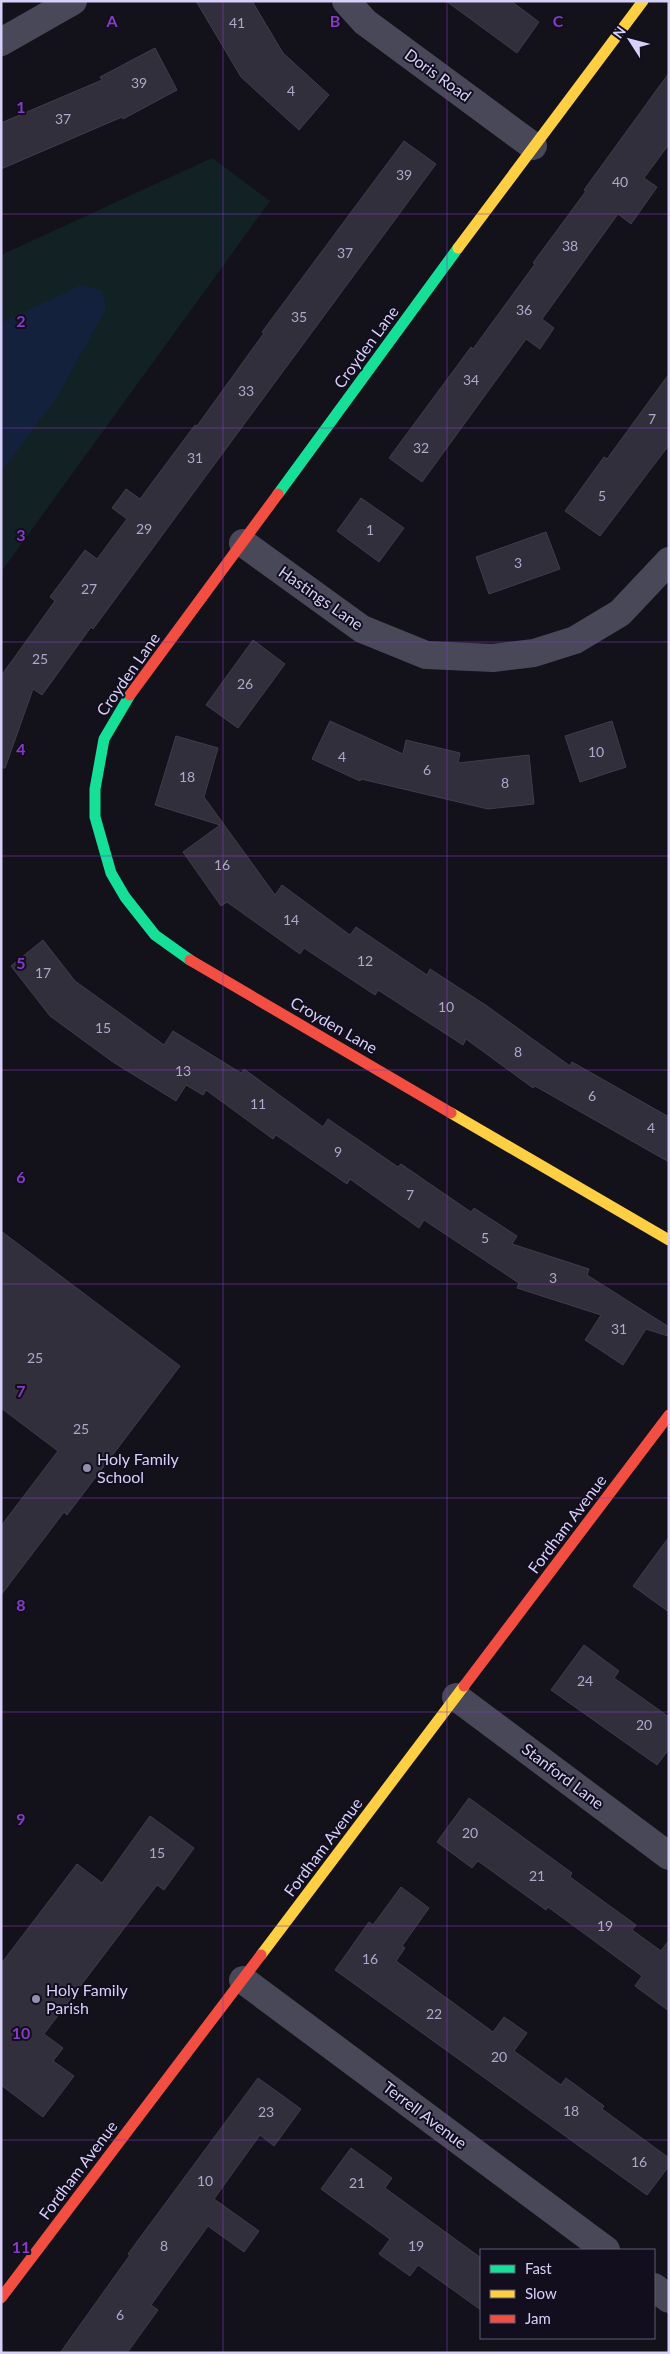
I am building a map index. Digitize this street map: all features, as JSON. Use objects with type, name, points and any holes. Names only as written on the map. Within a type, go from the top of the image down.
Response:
[{"type":"street","name":"Doris Road","points":[[346,1],[365,22],[534,146]]},
{"type":"street","name":"Croyden Lane","points":[[643,1],[534,146],[120,709],[104,739],[95,789],[95,817],[111,873],[125,897],[155,935],[187,958],[669,1240]]},
{"type":"street","points":[[1,42],[64,3]]},
{"type":"street","name":"Hastings Lane","points":[[243,543],[362,629],[426,655],[493,658],[534,653],[575,640],[620,613],[669,561]]},
{"type":"street","name":"Fordham Avenue","points":[[1,2298],[244,1980],[669,1415]]},
{"type":"street","name":"Stanford Lane","points":[[456,1697],[669,1856]]},
{"type":"street","name":"Terrell Avenue","points":[[244,1980],[605,2249]]},
{"type":"street","points":[[655,2288],[669,2298]]},
{"type":"shaded area","points":[[212,158],[270,201],[1,572],[1,255]]},
{"type":"water","points":[[81,285],[102,291],[106,309],[56,398],[1,472],[1,323]]},
{"type":"building","points":[[196,1],[252,1],[283,53],[329,95],[299,130],[241,77]]},
{"type":"building","points":[[446,1],[511,1],[539,22],[517,53]]},
{"type":"building","points":[[155,48],[177,90],[123,119],[122,117],[1,169],[1,123],[102,80],[100,77]]},
{"type":"building","points":[[669,73],[669,144],[644,178],[657,187],[631,224],[618,214],[542,319],[554,328],[540,349],[526,339],[422,482],[389,458],[471,347],[473,349],[535,264],[533,263],[586,191],[584,190]]},
{"type":"building","points":[[404,141],[436,164],[93,629],[91,627],[42,695],[33,689],[5,768],[1,768],[1,676],[55,601],[50,597],[85,550],[97,559],[127,519],[112,508],[126,489],[140,499],[195,425],[197,426],[264,333],[262,332]]},
{"type":"building","points":[[669,374],[669,445],[600,536],[565,511],[604,457],[607,459]]},
{"type":"building","points":[[361,498],[404,528],[379,562],[337,531]]},
{"type":"building","points":[[546,532],[560,569],[489,594],[476,557]]},
{"type":"building","points":[[253,640],[285,664],[238,728],[206,705]]},
{"type":"building","points":[[330,721],[403,754],[406,740],[460,753],[458,763],[529,755],[534,804],[488,809],[361,779],[360,781],[312,759]]},
{"type":"building","points":[[612,721],[626,767],[580,782],[565,736]]},
{"type":"building","points":[[176,736],[218,748],[204,797],[275,895],[282,885],[350,935],[356,927],[427,975],[430,969],[487,1006],[570,1066],[572,1062],[669,1117],[669,1162],[535,1086],[533,1088],[466,1039],[463,1045],[378,990],[375,995],[304,948],[300,954],[227,902],[221,906],[183,852],[220,825],[155,805]]},
{"type":"building","points":[[43,940],[75,981],[164,1045],[173,1031],[241,1073],[244,1069],[323,1127],[328,1119],[398,1167],[401,1164],[471,1212],[474,1208],[517,1236],[512,1244],[589,1269],[587,1275],[669,1327],[668,1336],[646,1329],[623,1365],[585,1340],[601,1315],[517,1288],[519,1283],[424,1220],[419,1228],[350,1179],[347,1184],[276,1135],[273,1139],[206,1090],[203,1095],[186,1085],[176,1101],[113,1062],[50,1016],[11,966]]},
{"type":"building","points":[[1,1231],[180,1366],[67,1515],[64,1512],[1,1595],[1,1526],[58,1451],[1,1408]]},
{"type":"building","points":[[669,1537],[669,1612],[633,1586]]},
{"type":"building","points":[[584,1645],[619,1671],[614,1678],[669,1717],[669,1749],[657,1765],[551,1690]]},
{"type":"building","points":[[469,1798],[572,1873],[570,1877],[636,1925],[632,1930],[661,1951],[669,1940],[669,2011],[635,1986],[642,1976],[548,1907],[546,1910],[478,1861],[472,1868],[437,1842]]},
{"type":"building","name":"Holy Family Parish","points":[[150,1816],[194,1848],[164,1890],[157,1885],[44,2034],[63,2048],[53,2061],[74,2076],[43,2117],[1,2085],[1,1964],[77,1864],[102,1883]]},
{"type":"building","points":[[401,1887],[429,1908],[402,1946],[405,1948],[396,1961],[493,2032],[504,2017],[527,2033],[514,2051],[561,2085],[566,2078],[604,2106],[602,2109],[669,2158],[669,2166],[647,2195],[335,1970],[369,1922],[373,1925]]},
{"type":"building","points":[[258,2078],[301,2109],[274,2146],[260,2135],[214,2199],[259,2231],[244,2252],[208,2226],[151,2305],[158,2310],[127,2353],[60,2353],[130,2255],[128,2254]]},
{"type":"building","points":[[351,2148],[392,2178],[385,2188],[480,2257],[480,2309],[418,2265],[410,2276],[379,2254],[390,2239],[321,2189]]},
{"type":"traffic: fast","points":[[278,494],[458,248]]},
{"type":"traffic: fast","points":[[130,695],[104,739],[95,789],[95,817],[111,873],[125,897],[155,935],[190,960]]},
{"type":"traffic: slow","points":[[458,248],[643,1]]},
{"type":"traffic: slow","points":[[451,1113],[669,1240]]},
{"type":"traffic: slow","points":[[261,1955],[464,1686]]},
{"type":"traffic: jam","points":[[130,695],[278,494]]},
{"type":"traffic: jam","points":[[190,960],[451,1113]]},
{"type":"traffic: jam","points":[[464,1686],[669,1415]]},
{"type":"traffic: jam","points":[[1,2298],[261,1955]]},
{"type":"place","name":"Holy Family School","points":[[87,1468]]},
{"type":"place","name":"Holy Family Parish","points":[[36,1999]]}]
